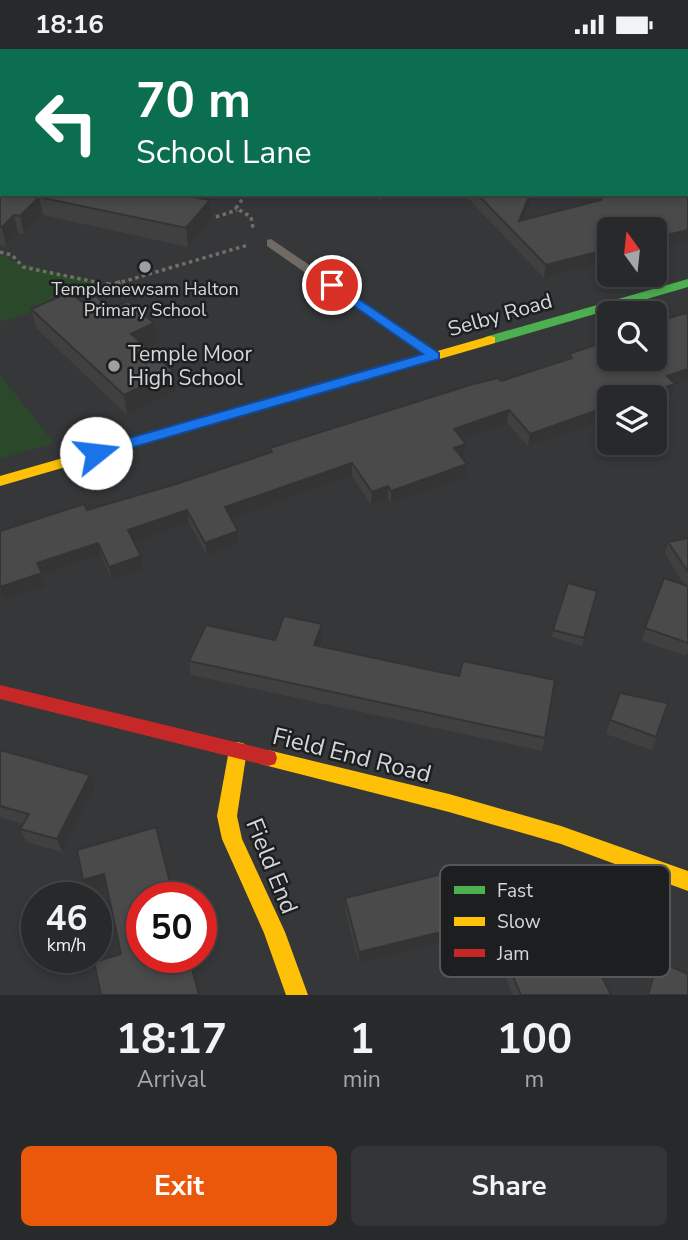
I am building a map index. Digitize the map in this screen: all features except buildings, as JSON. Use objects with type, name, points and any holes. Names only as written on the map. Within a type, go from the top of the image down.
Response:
[{"type":"main road","name":"Selby Road","points":[[0,481],[688,282]]},
{"type":"main road","name":"Field End Road","points":[[0,692],[474,810],[656,865]]},
{"type":"main road","name":"Field End","points":[[238,750],[227,816],[232,839],[274,932],[297,995]]},
{"type":"main road","name":"Field End Road","points":[[670,870],[687,875]]},
{"type":"lane","points":[[266,241],[434,356]]},
{"type":"path","points":[[238,209],[236,208],[245,196]]},
{"type":"path","points":[[216,217],[238,209]]},
{"type":"path","points":[[238,209],[251,217],[253,238],[266,241]]},
{"type":"path","points":[[0,252],[12,254],[23,267],[111,285],[266,241]]},
{"type":"green space","points":[[0,254],[7,255],[9,260],[104,285],[100,290],[0,322]]},
{"type":"green space","points":[[0,375],[54,443],[0,459]]},
{"type":"traffic: fast","points":[[490,340],[688,283]]},
{"type":"traffic: slow","points":[[0,481],[490,340]]},
{"type":"traffic: slow","points":[[238,750],[227,816],[232,839],[274,932],[297,995]]},
{"type":"traffic: slow","points":[[268,758],[449,803],[561,835],[644,865]]},
{"type":"traffic: slow","points":[[670,874],[688,881]]},
{"type":"traffic: jam","points":[[0,692],[268,758]]},
{"type":"place","name":"Templenewsam Halton Primary School","points":[[145,267]]},
{"type":"place","name":"Temple Moor High School","points":[[114,366]]},
{"type":"route","points":[[96,453],[434,356],[332,285]]}]
